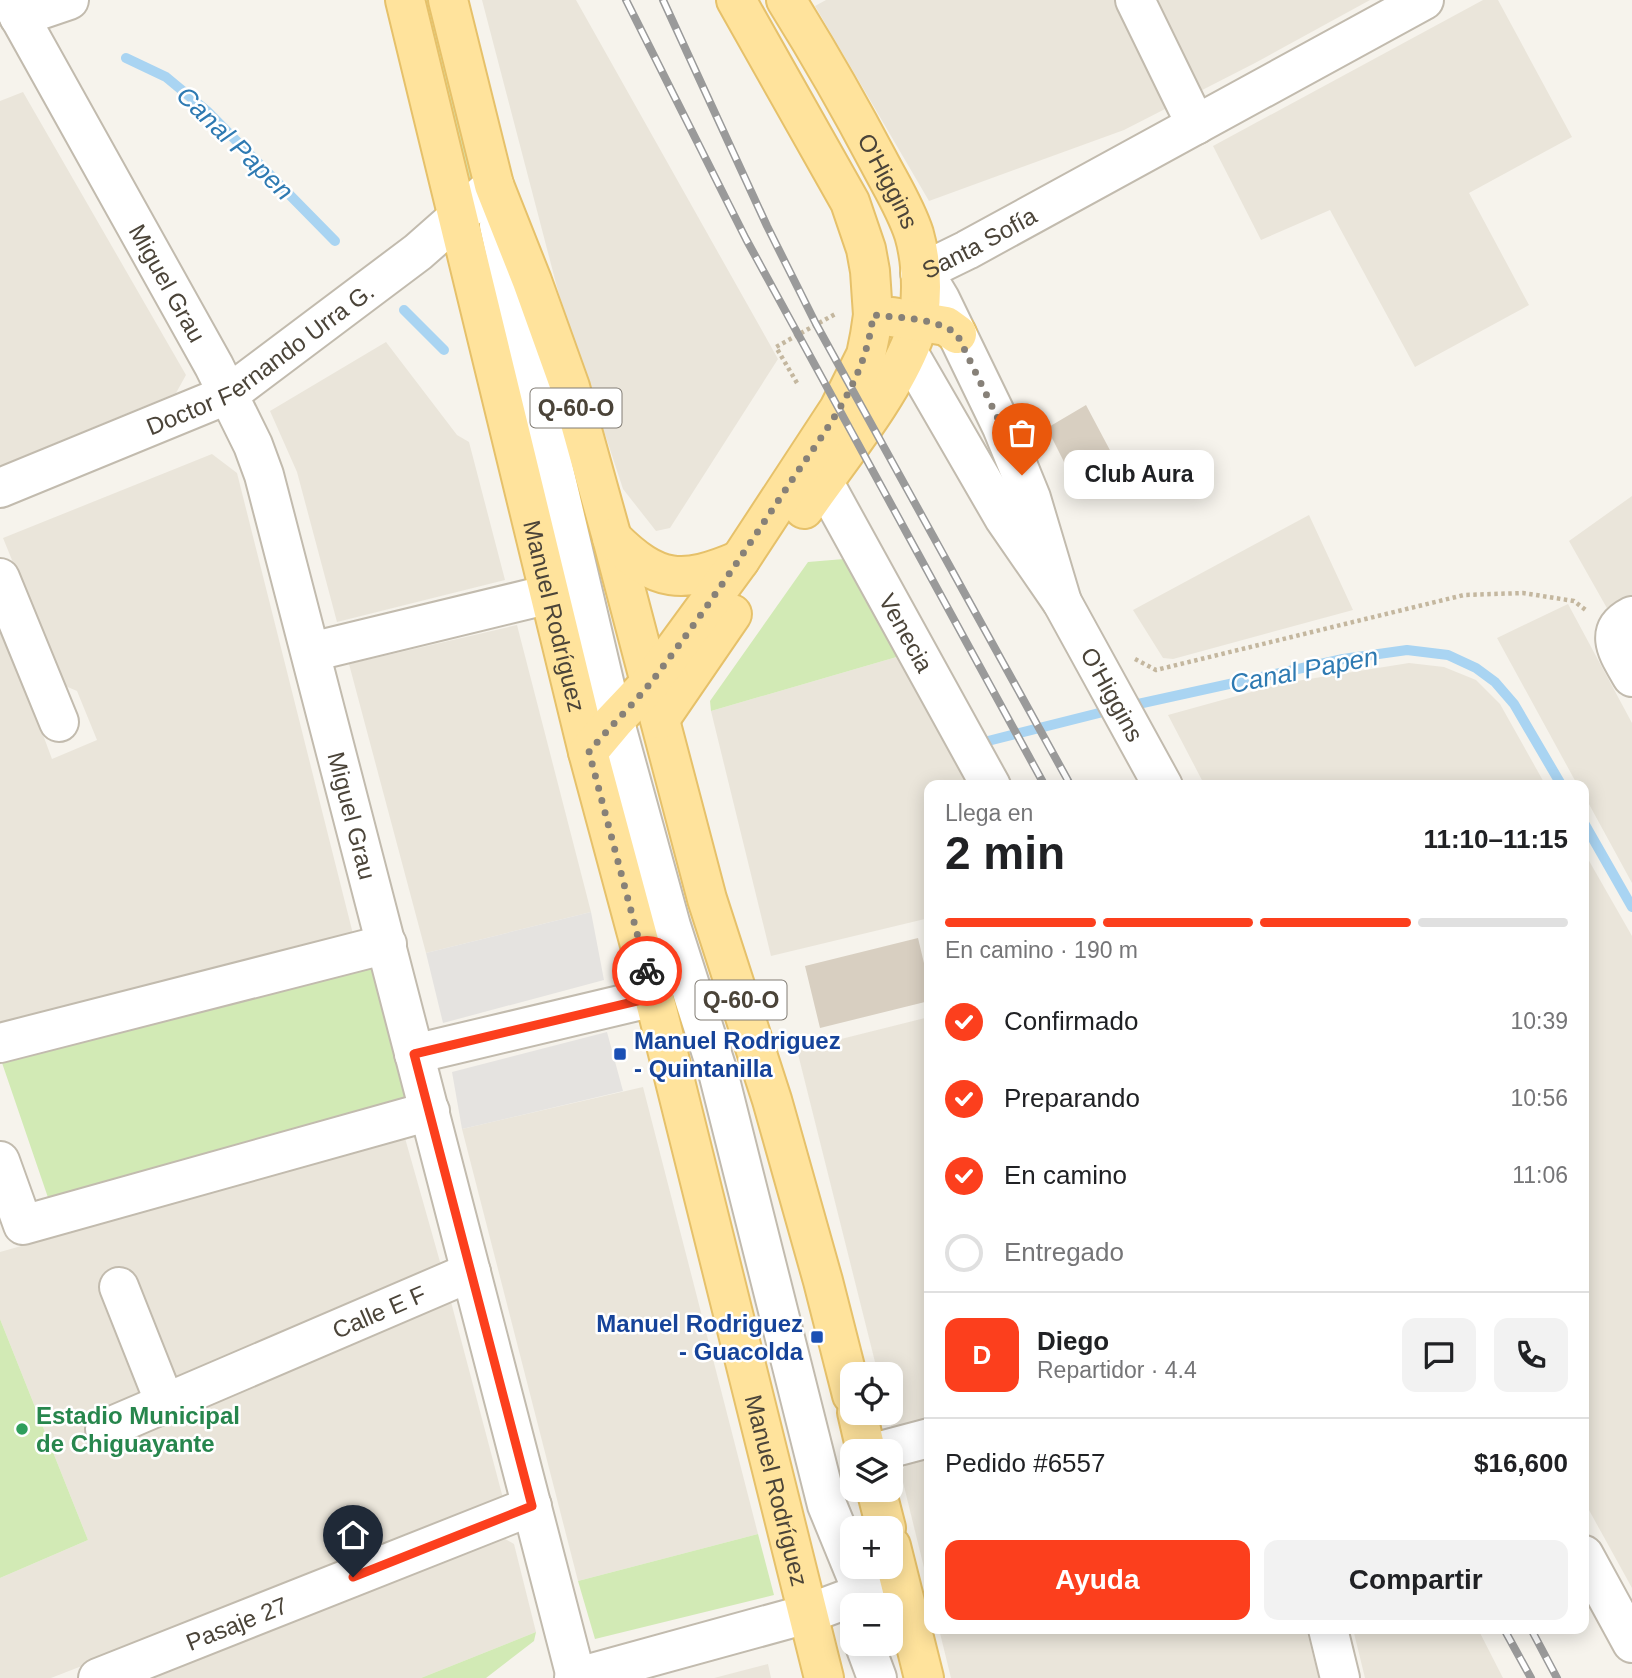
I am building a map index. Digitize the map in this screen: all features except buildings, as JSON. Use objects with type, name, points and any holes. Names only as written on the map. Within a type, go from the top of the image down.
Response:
[{"type":"main road","name":"Manuel Rodríguez","points":[[405,0],[589,752],[654,997],[824,1678]]},
{"type":"main road","name":"Q-60-O","points":[[448,0],[494,185],[570,387],[707,899],[772,1100],[844,1362]]},
{"type":"main road","name":"O'Higgins","points":[[736,0],[850,202],[866,249],[855,314]]},
{"type":"main road","name":"O'Higgins","points":[[786,0],[855,116],[902,207],[913,233],[920,273]]},
{"type":"main road","name":"Santa Sofía","points":[[660,719],[886,392],[913,336],[920,273]]},
{"type":"main road","points":[[855,314],[913,336],[946,326],[957,334]]},
{"type":"main road","points":[[589,752],[650,683],[740,561],[852,387],[866,355],[855,314]]},
{"type":"main road","points":[[612,538],[641,564],[664,575],[684,577],[703,574],[740,561]]},
{"type":"main road","points":[[899,1579],[924,1678]]},
{"type":"street","points":[[15,9],[68,0]]},
{"type":"street","points":[[1135,0],[1196,125]]},
{"type":"street","name":"Santa Sofía","points":[[920,273],[967,250],[1424,0]]},
{"type":"street","name":"Miguel Grau","points":[[15,9],[229,394],[253,444],[264,475],[575,1677]]},
{"type":"street","points":[[494,185],[510,283],[614,721],[671,926],[719,1076],[827,1505],[854,1593]]},
{"type":"street","name":"Doctor Fernando Urra G.","points":[[0,488],[229,394],[418,252],[494,185]]},
{"type":"street","name":"O'Higgins","points":[[920,273],[931,284],[1002,427],[1031,498],[1062,602]]},
{"type":"street","name":"O'Higgins","points":[[913,336],[1004,518],[1062,602],[1160,780]]},
{"type":"street","name":"Venecia","points":[[823,481],[988,780]]},
{"type":"street","points":[[0,578],[59,722]]},
{"type":"street","points":[[311,652],[550,594]]},
{"type":"street","points":[[1624,625],[1615,642],[1632,677]]},
{"type":"street","points":[[627,768],[660,719]]},
{"type":"street","points":[[0,1043],[387,944]]},
{"type":"street","points":[[414,1054],[654,997]]},
{"type":"street","points":[[0,1161],[23,1225],[430,1111]]},
{"type":"street","points":[[694,1158],[724,1205],[735,1230],[803,1496],[821,1549],[850,1593]]},
{"type":"street","name":"Calle E F","points":[[105,1429],[471,1272]]},
{"type":"street","points":[[119,1287],[164,1404]]},
{"type":"street","points":[[903,1445],[924,1439]]},
{"type":"street","name":"Pasaje 27","points":[[98,1678],[532,1506]]},
{"type":"street","points":[[1589,1564],[1632,1643]]},
{"type":"street","points":[[866,1593],[879,1579]]},
{"type":"street","points":[[575,1677],[840,1607]]},
{"type":"street","points":[[1329,1634],[1340,1678]]},
{"type":"street","points":[[869,1656],[877,1678]]},
{"type":"street","points":[[889,1656],[897,1678]]},
{"type":"path","points":[[797,383],[776,347],[855,314]]},
{"type":"path","points":[[1098,667],[1110,647],[1156,670],[1464,595],[1523,593],[1574,601],[1624,625]]},
{"type":"shaded area","points":[[482,0],[576,0],[778,359],[670,528],[656,531],[623,489],[558,291]]},
{"type":"shaded area","points":[[826,0],[1370,0],[1124,130],[929,201],[815,6]]},
{"type":"shaded area","points":[[1483,0],[1498,0],[1572,137],[1469,193],[1529,305],[1415,367],[1330,210],[1261,240],[1213,146]]},
{"type":"shaded area","points":[[23,92],[186,375],[176,393],[0,466],[0,101]]},
{"type":"shaded area","points":[[386,342],[457,435],[469,442],[505,580],[337,622],[297,472],[270,411]]},
{"type":"shaded area","points":[[212,454],[237,473],[353,934],[0,1025],[0,605],[52,759],[97,740],[77,691],[63,685],[3,538]]},
{"type":"shaded area","points":[[1632,496],[1632,597],[1608,610],[1569,541]]},
{"type":"shaded area","points":[[1309,515],[1353,610],[1173,659],[1163,658],[1133,610]]},
{"type":"shaded area","points":[[1568,604],[1632,723],[1632,883],[1589,804],[1589,780],[1575,780],[1497,638]]},
{"type":"shaded area","points":[[517,625],[591,912],[426,953],[349,664]]},
{"type":"shaded area","points":[[900,656],[967,780],[924,780],[924,919],[771,956],[711,711]]},
{"type":"shaded area","points":[[1409,663],[1444,667],[1476,680],[1500,704],[1543,780],[1202,780],[1168,715],[1284,683]]},
{"type":"shaded area","points":[[1589,861],[1632,936],[1632,1588],[1589,1510]]},
{"type":"shaded area","points":[[591,912],[604,980],[443,1023],[426,953]]},
{"type":"shaded area","points":[[924,1018],[924,1424],[893,1433],[891,1425],[903,1425],[903,1362],[875,1362],[797,1050]]},
{"type":"shaded area","points":[[607,1032],[623,1091],[462,1129],[452,1072]]},
{"type":"shaded area","points":[[643,1087],[758,1534],[578,1581],[462,1129]]},
{"type":"shaded area","points":[[405,1138],[504,1502],[51,1678],[0,1678],[0,1578],[88,1540],[0,1319],[0,1252]]},
{"type":"shaded area","points":[[924,1459],[924,1568],[903,1482],[905,1465]]},
{"type":"shaded area","points":[[500,1536],[514,1544],[536,1632],[421,1678],[136,1678]]},
{"type":"shaded area","points":[[940,1634],[1307,1634],[1319,1678],[951,1678]]},
{"type":"shaded area","points":[[1354,1634],[1481,1634],[1503,1678],[1365,1678]]},
{"type":"shaded area","points":[[768,1664],[771,1678],[714,1678]]},
{"type":"green space","points":[[421,0],[431,0],[474,176],[471,180],[467,178]]},
{"type":"green space","points":[[844,559],[900,656],[711,711],[710,701],[808,562]]},
{"type":"green space","points":[[368,953],[415,1125],[56,1221],[0,1057]]},
{"type":"green space","name":"Estadio Municipal de Chiguayante","points":[[0,1319],[88,1540],[0,1578]]},
{"type":"green space","points":[[758,1534],[774,1595],[595,1639],[578,1581]]},
{"type":"green space","points":[[536,1632],[534,1641],[486,1678],[421,1678]]},
{"type":"waterway","name":"Canal Papen","points":[[126,58],[166,77],[207,111],[335,241]]},
{"type":"waterway","name":"Canal Papen","points":[[404,310],[444,350]]},
{"type":"waterway","name":"Canal Papen","points":[[1129,706],[1343,659],[1407,650],[1448,655],[1476,668],[1495,682],[1514,704],[1558,780]]},
{"type":"waterway","name":"Canal Papen","points":[[988,741],[1111,710]]},
{"type":"waterway","name":"Canal Papen","points":[[1589,832],[1632,907]]},
{"type":"railway","points":[[626,0],[746,239],[1042,780]]},
{"type":"railway","points":[[663,0],[767,226],[816,324],[1068,780]]},
{"type":"railway","points":[[1507,1634],[1531,1678]]},
{"type":"railway","points":[[1534,1634],[1557,1678]]},
{"type":"way so far","points":[[647,971],[589,752],[650,683],[740,561],[839,409],[866,355],[873,315],[934,323],[946,326],[957,334],[982,383],[1022,475]]},
{"type":"place","name":"Club Aura","points":[[1022,475]]},
{"type":"place","name":"Manuel Rodriguez - Quintanilla","points":[[620,1054]]},
{"type":"place","name":"Manuel Rodriguez - Guacolda","points":[[817,1337]]},
{"type":"place","name":"Estadio Municipal de Chiguayante","points":[[22,1429]]},
{"type":"route","points":[[353,1577],[532,1506],[414,1054],[654,997],[647,971]]}]
